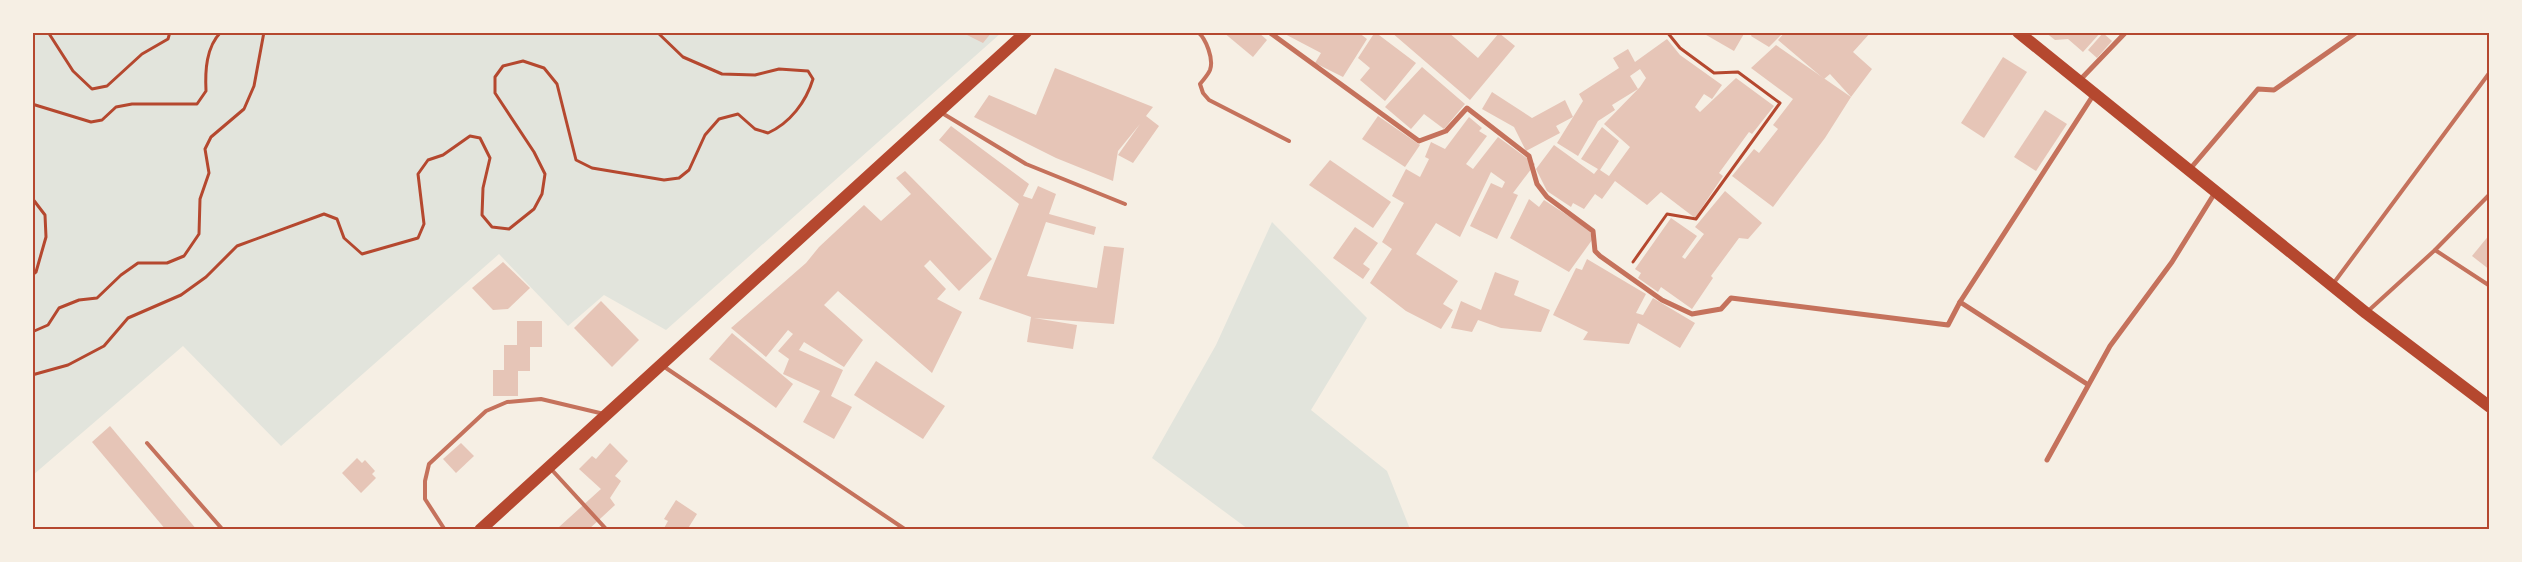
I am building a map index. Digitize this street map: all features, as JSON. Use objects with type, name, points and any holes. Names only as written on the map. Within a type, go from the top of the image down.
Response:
[{"type":"main road","points":[[480,530],[1026,32]]},
{"type":"main road","points":[[2018,32],[2190,169],[2332,286],[2490,407]]},
{"type":"street","points":[[1269,32],[1419,140],[1446,131],[1467,108],[1529,156],[1537,184],[1547,197],[1593,230],[1595,251],[1662,300],[1692,314],[1721,309],[1731,298],[1948,325],[1960,302],[2094,94]]},
{"type":"street","points":[[2078,81],[2126,32]]},
{"type":"street","points":[[2190,169],[2258,88],[2274,90],[2357,32]]},
{"type":"street","points":[[2047,460],[2114,339],[2172,262],[2216,191]]},
{"type":"street","points":[[1960,302],[2088,384]]},
{"type":"lane","points":[[1198,32],[1202,36],[1210,54],[1210,69],[1200,84],[1203,93],[1209,100],[1289,140]]},
{"type":"lane","points":[[2332,286],[2490,72]]},
{"type":"lane","points":[[939,110],[1026,164],[1125,204]]},
{"type":"lane","points":[[2366,313],[2436,250],[2490,194]]},
{"type":"lane","points":[[2436,250],[2490,286]]},
{"type":"lane","points":[[660,364],[906,530]]},
{"type":"lane","points":[[445,530],[425,499],[425,481],[429,464],[486,411],[507,402],[541,399],[607,414]]},
{"type":"lane","points":[[147,443],[223,530]]},
{"type":"lane","points":[[549,467],[607,530]]},
{"type":"path","points":[[48,32],[73,71],[92,89],[107,86],[142,54],[168,39],[170,32]]},
{"type":"path","points":[[32,104],[91,122],[102,120],[116,107],[124,105],[197,104],[206,91],[205,72],[213,40],[221,32]]},
{"type":"path","points":[[32,332],[48,325],[59,308],[79,300],[97,298],[121,275],[138,263],[167,263],[184,256],[199,234],[200,199],[209,173],[205,149],[211,137],[244,109],[254,86],[264,32]]},
{"type":"path","points":[[32,375],[68,365],[104,346],[128,318],[181,295],[206,277],[237,246],[287,227],[324,214],[331,216],[337,219],[344,238],[362,254],[418,238],[424,224],[418,174],[428,160],[443,155],[470,136],[480,138],[490,158],[482,188],[482,215],[492,227],[508,229],[534,209],[542,194],[545,174],[534,152],[495,93],[495,77],[503,66],[523,61],[530,63],[544,68],[557,84],[576,160],[592,168],[664,180],[679,178],[689,170],[705,135],[719,119],[738,114],[755,129],[768,133],[780,127],[808,98],[813,79],[808,71],[779,69],[755,75],[722,74],[683,57],[656,32]]},
{"type":"path","points":[[1624,274],[1667,214],[1696,219],[1780,103],[1738,72],[1714,73],[1680,48],[1668,32]]},
{"type":"path","points":[[32,198],[45,215],[46,237],[36,272],[32,275]]},
{"type":"shaded area","points":[[33,33],[1001,33],[666,330],[604,295],[568,326],[499,254],[281,446],[183,346],[33,475]]},
{"type":"shaded area","points":[[1272,222],[1367,318],[1311,410],[1387,471],[1410,529],[1248,529],[1152,458],[1216,345]]},
{"type":"building","points":[[961,32],[992,32],[983,43]]},
{"type":"building","points":[[1223,32],[1258,32],[1267,40],[1253,57]]},
{"type":"building","points":[[1281,32],[1358,32],[1367,39],[1343,77],[1315,63],[1321,53]]},
{"type":"building","points":[[1375,32],[1416,63],[1385,101],[1360,80],[1370,68],[1358,58]]},
{"type":"building","points":[[1391,32],[1448,32],[1478,58],[1499,33],[1515,46],[1470,100]]},
{"type":"building","points":[[1701,32],[1745,32],[1734,51]]},
{"type":"building","points":[[1753,32],[1784,32],[1769,47],[1751,36]]},
{"type":"building","points":[[1785,32],[1871,32],[1853,52],[1872,69],[1851,97],[1830,74],[1824,79],[1778,40]]},
{"type":"building","points":[[2045,32],[2101,32],[2083,52],[2068,39],[2055,40]]},
{"type":"building","points":[[2103,33],[2112,41],[2097,58],[2088,50]]},
{"type":"building","points":[[1667,39],[1680,55],[1722,85],[1712,99],[1704,94],[1695,107],[1700,112],[1736,78],[1774,106],[1752,134],[1749,132],[1719,173],[1723,176],[1695,218],[1661,192],[1647,205],[1615,181],[1602,199],[1595,194],[1584,209],[1573,203],[1571,207],[1547,191],[1536,169],[1554,145],[1594,174],[1598,169],[1581,159],[1602,127],[1619,141],[1600,170],[1609,176],[1630,147],[1604,124],[1640,87],[1646,78],[1640,69],[1630,76],[1638,89],[1612,105],[1615,110],[1598,121],[1578,156],[1557,143],[1583,101],[1579,94],[1619,68],[1613,58],[1628,49],[1635,62]]},
{"type":"building","points":[[1776,45],[1851,97],[1825,138],[1773,207],[1732,176],[1754,149],[1759,153],[1778,129],[1773,125],[1793,99],[1751,68]]},
{"type":"building","points":[[2003,57],[2027,72],[1984,138],[1961,123]]},
{"type":"building","points":[[1422,67],[1465,104],[1444,129],[1424,114],[1411,129],[1385,107]]},
{"type":"building","points":[[1055,68],[1153,107],[1146,116],[1159,126],[1133,163],[1118,155],[1140,124],[1118,151],[1113,181],[1056,158],[974,117],[989,95],[1036,115]]},
{"type":"building","points":[[1492,92],[1532,118],[1565,100],[1573,117],[1556,126],[1560,133],[1526,151],[1514,127],[1482,109]]},
{"type":"building","points":[[2045,110],[2067,124],[2036,171],[2014,157]]},
{"type":"building","points":[[1378,116],[1420,145],[1405,167],[1362,139]]},
{"type":"building","points":[[1469,117],[1482,128],[1479,131],[1487,136],[1466,164],[1473,169],[1498,137],[1535,164],[1513,193],[1518,195],[1497,239],[1470,226],[1491,183],[1502,188],[1505,182],[1491,172],[1460,237],[1436,223],[1416,254],[1458,281],[1443,304],[1453,310],[1441,329],[1406,311],[1370,283],[1392,249],[1382,242],[1404,203],[1392,196],[1406,169],[1420,177],[1429,159],[1425,157],[1431,142],[1445,149]]},
{"type":"building","points":[[951,126],[1029,184],[1023,196],[1032,199],[1038,186],[1056,194],[1049,214],[1096,227],[1094,235],[1046,222],[1027,276],[1097,288],[1104,246],[1124,248],[1114,324],[1034,318],[1077,325],[1073,349],[1027,342],[1031,317],[979,299],[1019,204],[939,140]]},
{"type":"building","points":[[1330,160],[1391,202],[1373,228],[1309,185]]},
{"type":"building","points":[[905,171],[992,259],[959,291],[930,260],[924,266],[946,289],[937,299],[962,312],[932,373],[838,291],[824,305],[863,340],[844,367],[804,342],[799,350],[843,370],[831,396],[852,407],[834,439],[803,422],[820,391],[783,374],[789,359],[778,351],[793,334],[788,330],[766,357],[731,328],[806,263],[819,247],[864,205],[881,221],[911,194],[896,178]]},
{"type":"building","points":[[1725,191],[1762,223],[1748,239],[1739,238],[1711,276],[1713,278],[1692,309],[1661,287],[1658,292],[1638,278],[1641,273],[1635,269],[1671,218],[1697,236],[1682,257],[1685,259],[1704,234],[1695,227]]},
{"type":"building","points":[[1529,199],[1539,207],[1544,200],[1590,230],[1592,240],[1569,272],[1510,238]]},
{"type":"building","points":[[1355,227],[1378,243],[1363,264],[1370,269],[1363,279],[1333,258]]},
{"type":"building","points":[[2490,234],[2490,270],[2472,256]]},
{"type":"building","points":[[1587,259],[1646,294],[1636,313],[1643,315],[1653,298],[1695,323],[1680,348],[1638,323],[1629,344],[1583,340],[1588,332],[1553,315],[1576,268],[1582,270]]},
{"type":"building","points":[[503,262],[530,288],[508,309],[493,310],[472,288]]},
{"type":"building","points":[[1495,272],[1519,281],[1514,295],[1550,310],[1541,332],[1501,328],[1478,320],[1472,332],[1451,328],[1461,301],[1481,310]]},
{"type":"building","points":[[601,301],[639,340],[612,367],[574,328]]},
{"type":"building","points":[[517,321],[542,321],[542,347],[530,347],[530,371],[518,371],[518,396],[493,396],[493,370],[504,370],[504,345],[517,345]]},
{"type":"building","points":[[732,333],[793,384],[776,408],[709,359]]},
{"type":"building","points":[[876,361],[945,406],[923,439],[854,395]]},
{"type":"building","points":[[110,426],[197,530],[166,530],[92,442]]},
{"type":"building","points":[[461,443],[474,456],[456,473],[443,459]]},
{"type":"building","points":[[610,443],[628,461],[615,476],[621,481],[610,498],[615,505],[588,530],[561,530],[559,527],[601,489],[579,469],[592,456],[596,459]]},
{"type":"building","points":[[357,458],[362,463],[365,460],[375,471],[372,474],[376,478],[361,493],[342,473]]},
{"type":"building","points":[[676,500],[697,514],[687,530],[663,530],[668,521],[664,519]]}]
